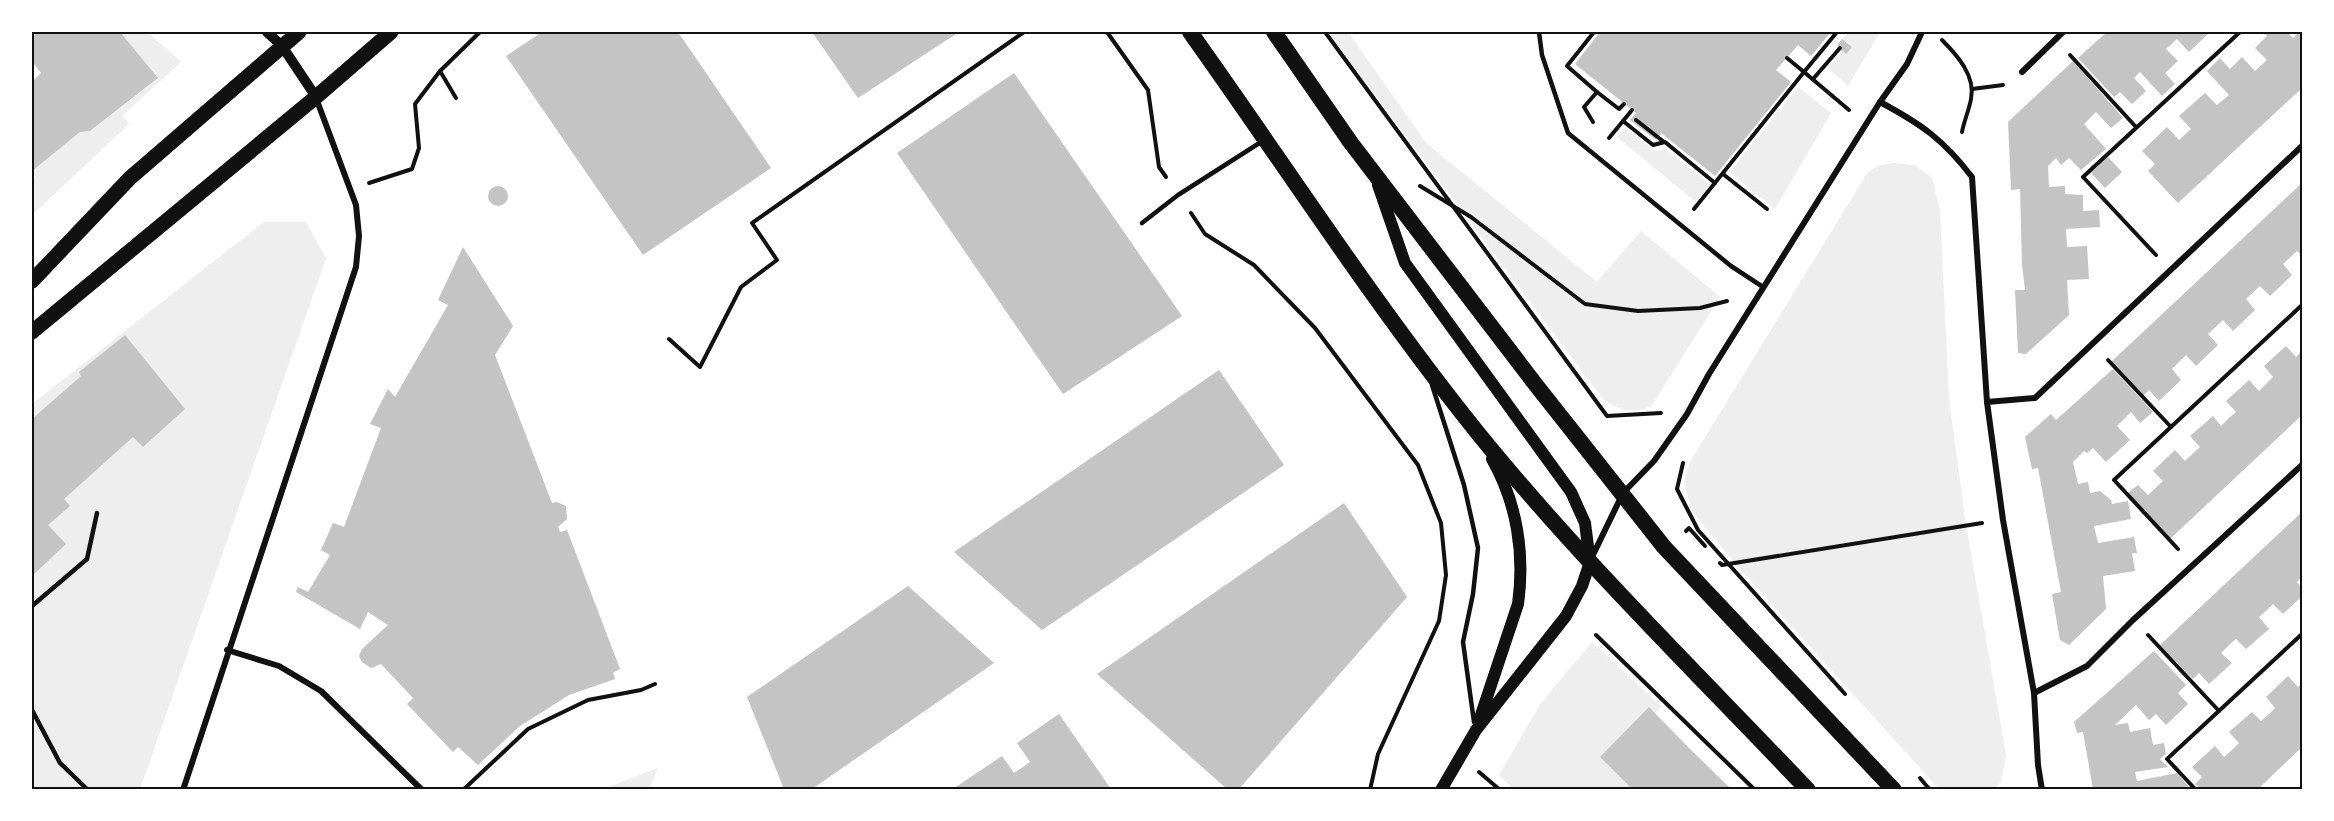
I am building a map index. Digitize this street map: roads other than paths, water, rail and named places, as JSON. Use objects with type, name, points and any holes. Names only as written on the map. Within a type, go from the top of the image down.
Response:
[{"type":"highway","points":[[1190,32],[1385,309],[1477,432],[1590,561],[1808,789]]},
{"type":"highway","points":[[1274,32],[1351,143],[1536,385],[1664,547],[1894,789]]},
{"type":"main road","points":[[32,282],[130,178],[299,32]]},
{"type":"main road","points":[[32,332],[316,98],[391,32]]},
{"type":"main road","points":[[1373,170],[1405,263],[1571,492],[1585,523],[1590,561],[1582,586],[1566,616],[1476,730],[1441,789]]},
{"type":"main road","points":[[1476,730],[1518,604],[1521,584],[1518,530],[1510,500],[1501,474],[1477,432]]},
{"type":"street","points":[[183,789],[227,650],[356,267],[359,236],[352,189],[316,98],[282,46],[267,32]]},
{"type":"street","points":[[1590,561],[1623,494],[1654,461],[1686,414],[1761,290],[1880,102],[1907,64],[1922,32]]},
{"type":"street","points":[[2022,72],[2063,32]]},
{"type":"street","points":[[1880,102],[1913,120],[1938,138],[1953,151],[1972,177],[1988,402],[2003,520],[2034,693],[2038,765],[2042,789]]},
{"type":"street","points":[[1988,402],[2035,398],[2302,146]]},
{"type":"street","points":[[2034,693],[2087,666],[2133,620],[2302,465]]},
{"type":"street","points":[[227,650],[279,666],[321,691],[422,789]]},
{"type":"lane","points":[[1539,32],[1542,55],[1568,133],[1761,290]]},
{"type":"lane","points":[[1142,222],[1178,195],[1266,139]]},
{"type":"lane","points":[[1424,362],[1464,485],[1478,548],[1473,594],[1463,642],[1476,730]]},
{"type":"lane","points":[[32,606],[87,559],[97,513]]},
{"type":"lane","points":[[32,710],[60,763],[88,789]]}]
